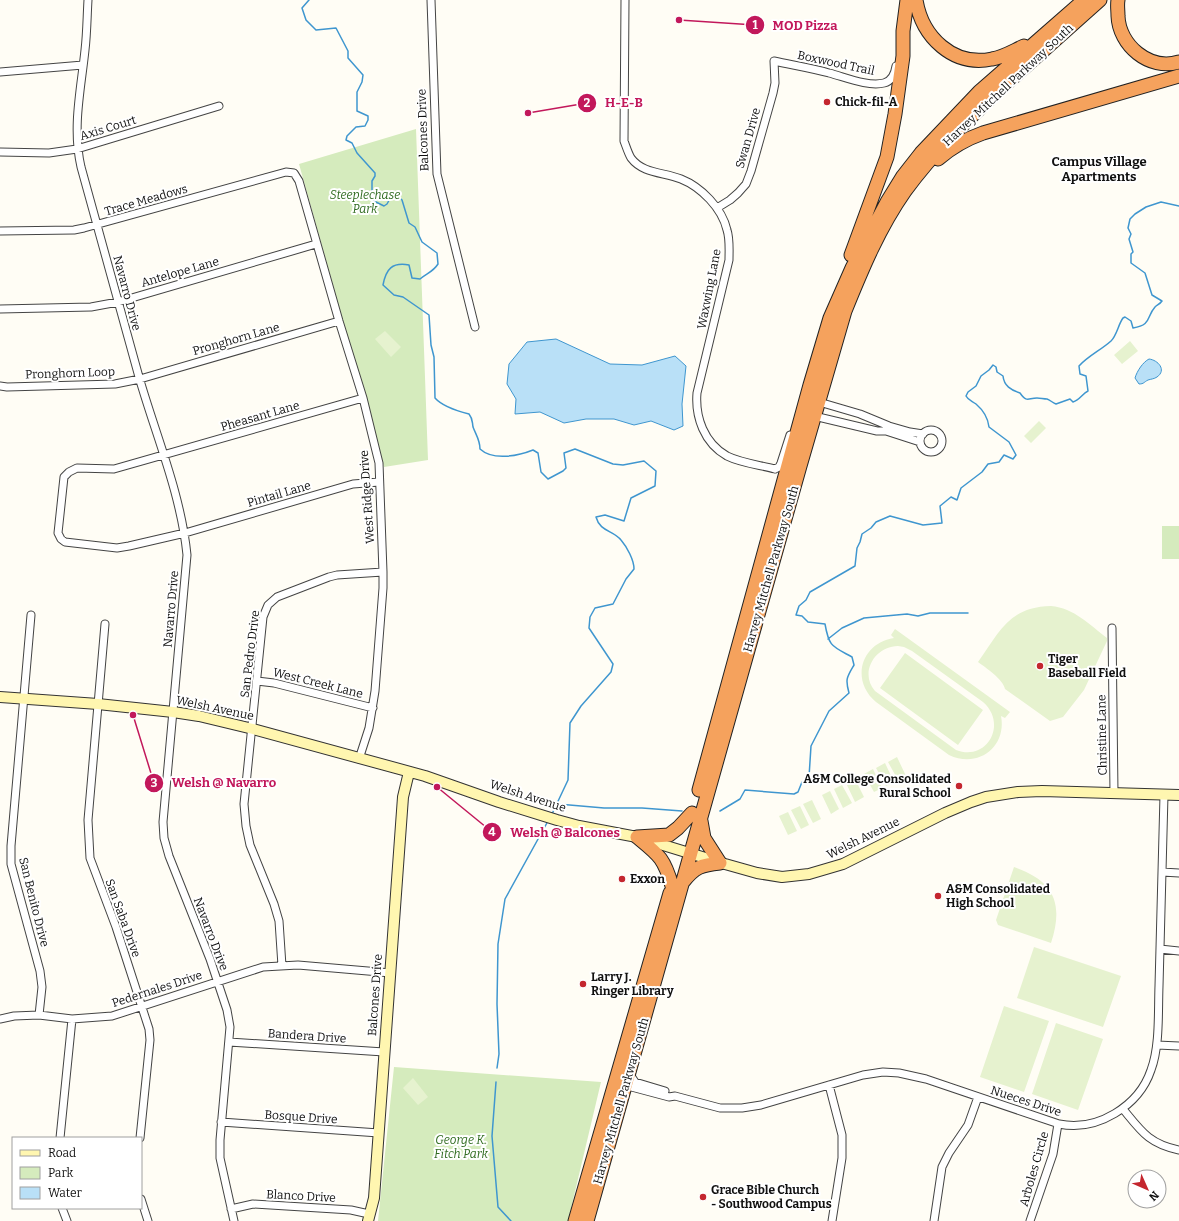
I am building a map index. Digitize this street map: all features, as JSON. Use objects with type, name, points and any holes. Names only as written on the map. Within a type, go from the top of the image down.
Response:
[{"type":"highway","points":[[830,318],[887,156],[900,78],[903,31],[907,0]]},
{"type":"highway","points":[[916,0],[917,10],[930,36],[943,49],[959,57],[977,60],[994,59],[1011,53],[1041,37]]},
{"type":"highway","name":"Harvey Mitchell Parkway South","points":[[697,814],[810,385],[830,318],[855,261],[887,202],[903,176],[921,152],[968,103],[1084,0]]},
{"type":"highway","name":"Harvey Mitchell Parkway South","points":[[575,1221],[623,1072],[697,814],[845,311],[872,246],[905,191],[949,138],[1100,0]]},
{"type":"highway","points":[[1118,0],[1118,22],[1122,35],[1137,54],[1155,62],[1172,64],[1179,62]]},
{"type":"highway","points":[[905,191],[942,156],[968,139],[998,128],[1179,76]]},
{"type":"highway","points":[[697,814],[704,838],[720,863],[703,865],[695,869],[677,885],[659,855],[637,837],[669,835],[697,814]]},
{"type":"highway","points":[[623,1072],[621,1081],[624,1085]]},
{"type":"highway","name":"Harvey Mitchell Parkway South","points":[[587,1221],[624,1085]]},
{"type":"main road","name":"Welsh Avenue","points":[[0,697],[98,704],[199,716],[253,729],[425,776],[557,820],[579,826],[637,837],[720,863],[779,877],[809,874],[843,864],[945,813],[986,797],[1018,792],[1042,791],[1179,795]]},
{"type":"main road","name":"Balcones Drive","points":[[368,1218],[374,1198],[403,797],[409,772]]},
{"type":"street","name":"Navarro Drive","points":[[88,0],[86,48],[77,118],[77,149],[118,302],[164,455],[185,533],[187,555],[163,822],[164,838],[169,856],[210,959],[230,1027],[221,1122],[220,1158],[234,1221]]},
{"type":"street","name":"Balcones Drive","points":[[431,0],[437,174],[474,327]]},
{"type":"street","name":"Waxwing Lane","points":[[625,0],[624,141],[630,157],[642,167],[654,173],[679,178],[707,196],[717,208],[727,229],[729,260],[697,393],[697,414],[702,429],[719,451],[736,460],[775,469]]},
{"type":"street","name":"Boxwood Trail","points":[[774,61],[864,82],[885,82],[894,75],[898,44],[903,31]]},
{"type":"street","name":"Swan Drive","points":[[717,208],[738,194],[746,184],[773,93],[775,83],[774,61]]},
{"type":"street","points":[[0,72],[83,65]]},
{"type":"street","name":"Axis Court","points":[[0,152],[49,153],[77,149],[219,106]]},
{"type":"street","name":"Trace Meadows","points":[[0,230],[74,230],[97,225],[286,172],[294,173]]},
{"type":"street","name":"West Ridge Drive","points":[[294,173],[300,181],[316,244],[363,398],[379,463],[383,572],[378,650],[369,728],[359,759]]},
{"type":"street","name":"Antelope Lane","points":[[0,309],[91,307],[118,302],[316,244]]},
{"type":"street","name":"Pronghorn Lane","points":[[140,378],[339,321]]},
{"type":"street","name":"Pronghorn Loop","points":[[0,386],[115,384],[140,378]]},
{"type":"street","points":[[783,484],[779,473],[775,469],[779,467],[781,463],[796,415],[810,385]]},
{"type":"street","name":"Pheasant Lane","points":[[185,533],[117,548],[65,542],[61,539],[58,533],[64,477],[68,472],[77,468],[114,469],[363,398]]},
{"type":"street","points":[[818,402],[860,414],[889,426],[910,432],[923,434],[930,431],[937,433],[941,438],[939,448],[934,452],[928,452],[922,449],[920,442],[923,434]]},
{"type":"street","points":[[814,416],[877,432],[886,431],[920,442]]},
{"type":"street","name":"Pintail Lane","points":[[185,533],[353,484],[379,482]]},
{"type":"street","name":"San Pedro Drive","points":[[282,966],[279,921],[274,904],[250,845],[246,826],[244,804],[253,729],[263,617],[268,605],[277,597],[329,577],[337,575],[383,572]]},
{"type":"street","name":"San Benito Drive","points":[[31,615],[11,846],[11,864],[40,971],[42,987],[38,1015]]},
{"type":"street","name":"San Saba Drive","points":[[105,624],[88,820],[90,858],[116,927],[149,1029],[150,1040],[140,1137]]},
{"type":"street","name":"Christine Lane","points":[[1112,628],[1114,793]]},
{"type":"street","name":"West Creek Lane","points":[[257,681],[274,683],[372,708]]},
{"type":"street","name":"Nueces Drive","points":[[623,1072],[635,1082],[670,1092],[676,1096],[720,1108],[742,1108],[761,1105],[829,1085],[882,1072],[899,1073],[926,1079],[1058,1124],[1068,1126],[1107,1118],[1123,1109],[1136,1097],[1148,1079],[1154,1062],[1160,949],[1164,795]]},
{"type":"street","points":[[1162,872],[1179,873]]},
{"type":"street","points":[[1160,949],[1179,951]]},
{"type":"street","name":"Pedernales Drive","points":[[0,1018],[38,1015],[72,1020],[112,1016],[263,967],[298,965],[391,973]]},
{"type":"street","points":[[60,1137],[72,1020]]},
{"type":"street","name":"Bandera Drive","points":[[229,1042],[384,1052]]},
{"type":"street","points":[[1156,1045],[1179,1046]]},
{"type":"street","name":"Nueces Drive","points":[[624,1085],[669,1097],[676,1096]]},
{"type":"street","points":[[829,1085],[842,1135],[842,1158],[832,1221]]},
{"type":"street","points":[[934,1221],[942,1167],[948,1154],[968,1125],[978,1097]]},
{"type":"street","points":[[1123,1109],[1140,1130],[1151,1140],[1163,1146],[1179,1150]]},
{"type":"street","name":"Bosque Drive","points":[[221,1122],[379,1133]]},
{"type":"street","name":"Arboles Circle","points":[[1030,1221],[1053,1154],[1058,1124]]},
{"type":"street","points":[[142,1202],[148,1221]]},
{"type":"street","name":"Blanco Drive","points":[[231,1209],[253,1204],[351,1210],[368,1218]]},
{"type":"street","points":[[62,1209],[67,1221]]},
{"type":"green space","name":"Steeplechase Park","points":[[416,129],[428,460],[384,467],[299,164]]},
{"type":"green space","points":[[385,331],[401,347],[391,357],[375,339]]},
{"type":"green space","points":[[1130,341],[1138,351],[1122,364],[1114,355]]},
{"type":"green space","points":[[1039,421],[1046,428],[1031,443],[1024,436]]},
{"type":"green space","points":[[1162,526],[1179,526],[1179,559],[1162,559]]},
{"type":"green space","name":"Tiger Baseball Field","points":[[1051,606],[1067,610],[1081,618],[1107,638],[1107,641],[1084,690],[1063,717],[1050,721],[1005,689],[1004,685],[998,678],[978,662],[1000,631],[1015,616],[1037,607]]},
{"type":"green space","points":[[895,629],[1010,712],[1005,718],[1001,716],[1002,727],[995,746],[980,757],[970,759],[960,759],[949,755],[876,702],[868,693],[863,683],[863,664],[867,655],[874,647],[883,641],[894,638],[891,635]],"holes":[[[890,647],[904,647],[912,651],[983,702],[990,711],[994,720],[994,730],[985,746],[977,751],[967,752],[956,750],[875,691],[870,684],[869,669],[876,655],[882,650]]]},
{"type":"green space","points":[[905,653],[983,710],[958,745],[880,688]]},
{"type":"green space","points":[[897,757],[906,776],[898,780],[888,762]]},
{"type":"green space","points":[[885,763],[894,782],[886,786],[876,768]]},
{"type":"green space","points":[[873,769],[882,788],[874,792],[864,774]]},
{"type":"green space","points":[[855,779],[864,797],[855,802],[846,783]]},
{"type":"green space","points":[[842,785],[852,803],[843,808],[834,789]]},
{"type":"green space","points":[[830,791],[839,809],[831,814],[822,795]]},
{"type":"green space","points":[[812,800],[821,819],[813,823],[803,804]]},
{"type":"green space","points":[[800,806],[809,825],[801,829],[791,810]]},
{"type":"green space","points":[[788,812],[797,831],[788,835],[779,816]]},
{"type":"green space","points":[[1014,867],[1038,879],[1047,887],[1052,895],[1056,905],[1056,916],[1055,929],[1051,943],[998,925],[996,920]]},
{"type":"green space","points":[[1034,947],[1121,976],[1103,1027],[1017,998]]},
{"type":"green space","points":[[1004,1006],[1049,1021],[1024,1092],[980,1077]]},
{"type":"green space","points":[[1056,1023],[1103,1039],[1078,1110],[1032,1094]]},
{"type":"green space","name":"George K. Fitch Park","points":[[394,1067],[601,1082],[568,1221],[378,1221]]},
{"type":"green space","points":[[413,1078],[428,1097],[418,1105],[403,1088]]},
{"type":"water","points":[[556,339],[610,364],[642,365],[675,356],[686,366],[682,404],[683,426],[674,430],[651,421],[634,425],[614,419],[586,419],[564,423],[540,412],[515,414],[516,399],[507,384],[509,364],[527,342]]},
{"type":"water","points":[[1149,359],[1158,363],[1161,368],[1160,374],[1156,378],[1139,384],[1135,378],[1136,375],[1142,364]]},
{"type":"waterway","points":[[309,0],[302,8],[306,20],[316,30],[336,28],[348,51],[348,58],[363,75],[362,82],[357,92],[357,111],[368,116],[368,120],[365,126],[356,127],[347,136],[346,140],[352,143],[357,153],[375,173],[372,181],[372,200],[384,206],[387,204],[392,195],[396,194],[402,200],[409,223],[415,227],[422,242],[437,253],[438,264],[432,271],[420,279],[412,278],[409,265],[403,264],[394,266],[388,271],[383,285],[394,295],[403,297],[429,315],[431,345],[434,357],[435,398],[446,406],[469,414],[479,440],[480,449],[485,453],[506,456],[533,450],[538,453],[541,472],[548,479],[566,468],[564,453],[575,449],[613,464],[623,465],[644,461],[656,471],[655,486],[631,498],[624,521],[605,515],[596,517],[600,526],[614,534],[623,543],[628,550],[634,565],[634,569],[626,579],[613,604],[595,608],[590,617],[589,628],[613,664],[611,672],[581,706],[570,723],[568,780],[552,814]]},
{"type":"waterway","points":[[720,811],[740,799],[745,790],[794,794],[798,792],[802,782],[809,777],[811,746],[829,711],[849,693],[847,681],[848,675],[854,665],[852,657],[832,645],[828,637],[825,624],[808,622],[802,616],[796,615],[799,606],[806,600],[810,592],[855,566],[857,548],[862,534],[871,528],[876,522],[890,516],[923,525],[942,523],[940,506],[951,497],[957,500],[961,488],[982,472],[988,464],[999,462],[1004,455],[1013,459],[1016,455],[1009,442],[989,427],[988,420],[983,412],[966,396],[968,392],[976,386],[981,376],[993,365],[996,367],[997,372],[1003,376],[1008,387],[1020,393],[1026,399],[1047,399],[1056,404],[1070,399],[1073,402],[1088,391],[1086,376],[1080,374],[1079,366],[1086,359],[1111,341],[1115,336],[1123,318],[1125,317],[1131,321],[1133,328],[1139,327],[1146,323],[1152,311],[1162,301],[1152,295],[1145,273],[1131,263],[1131,254],[1133,252],[1129,239],[1131,234],[1128,228],[1130,219],[1146,207],[1161,202],[1179,206]]},
{"type":"waterway","points":[[828,639],[842,628],[864,618],[907,614],[918,616],[930,613],[968,613]]},
{"type":"waterway","points":[[558,804],[604,808],[642,808],[682,811]]},
{"type":"waterway","points":[[497,1068],[499,1054],[497,1004],[498,944],[505,899],[548,821]]},
{"type":"waterway","points":[[496,1082],[492,1136],[498,1207],[511,1221]]},
{"type":"place","name":"MOD Pizza","points":[[679,20]]},
{"type":"place","name":"Chick-fil-A","points":[[827,102]]},
{"type":"place","name":"H-E-B","points":[[528,113]]},
{"type":"place","name":"Tiger Baseball Field","points":[[1040,666]]},
{"type":"place","name":"Welsh @ Navarro","points":[[133,715]]},
{"type":"place","name":"A&M College Consolidated Rural School","points":[[959,786]]},
{"type":"place","name":"Welsh @ Balcones","points":[[437,787]]},
{"type":"place","name":"Exxon","points":[[622,879]]},
{"type":"place","name":"A&M Consolidated High School","points":[[938,896]]},
{"type":"place","name":"Larry J. Ringer Library","points":[[583,984]]},
{"type":"place","name":"Grace Bible Church - Southwood Campus","points":[[703,1197]]},
{"type":"district","name":"Campus Village Apartments","points":[[1099,168]]}]
